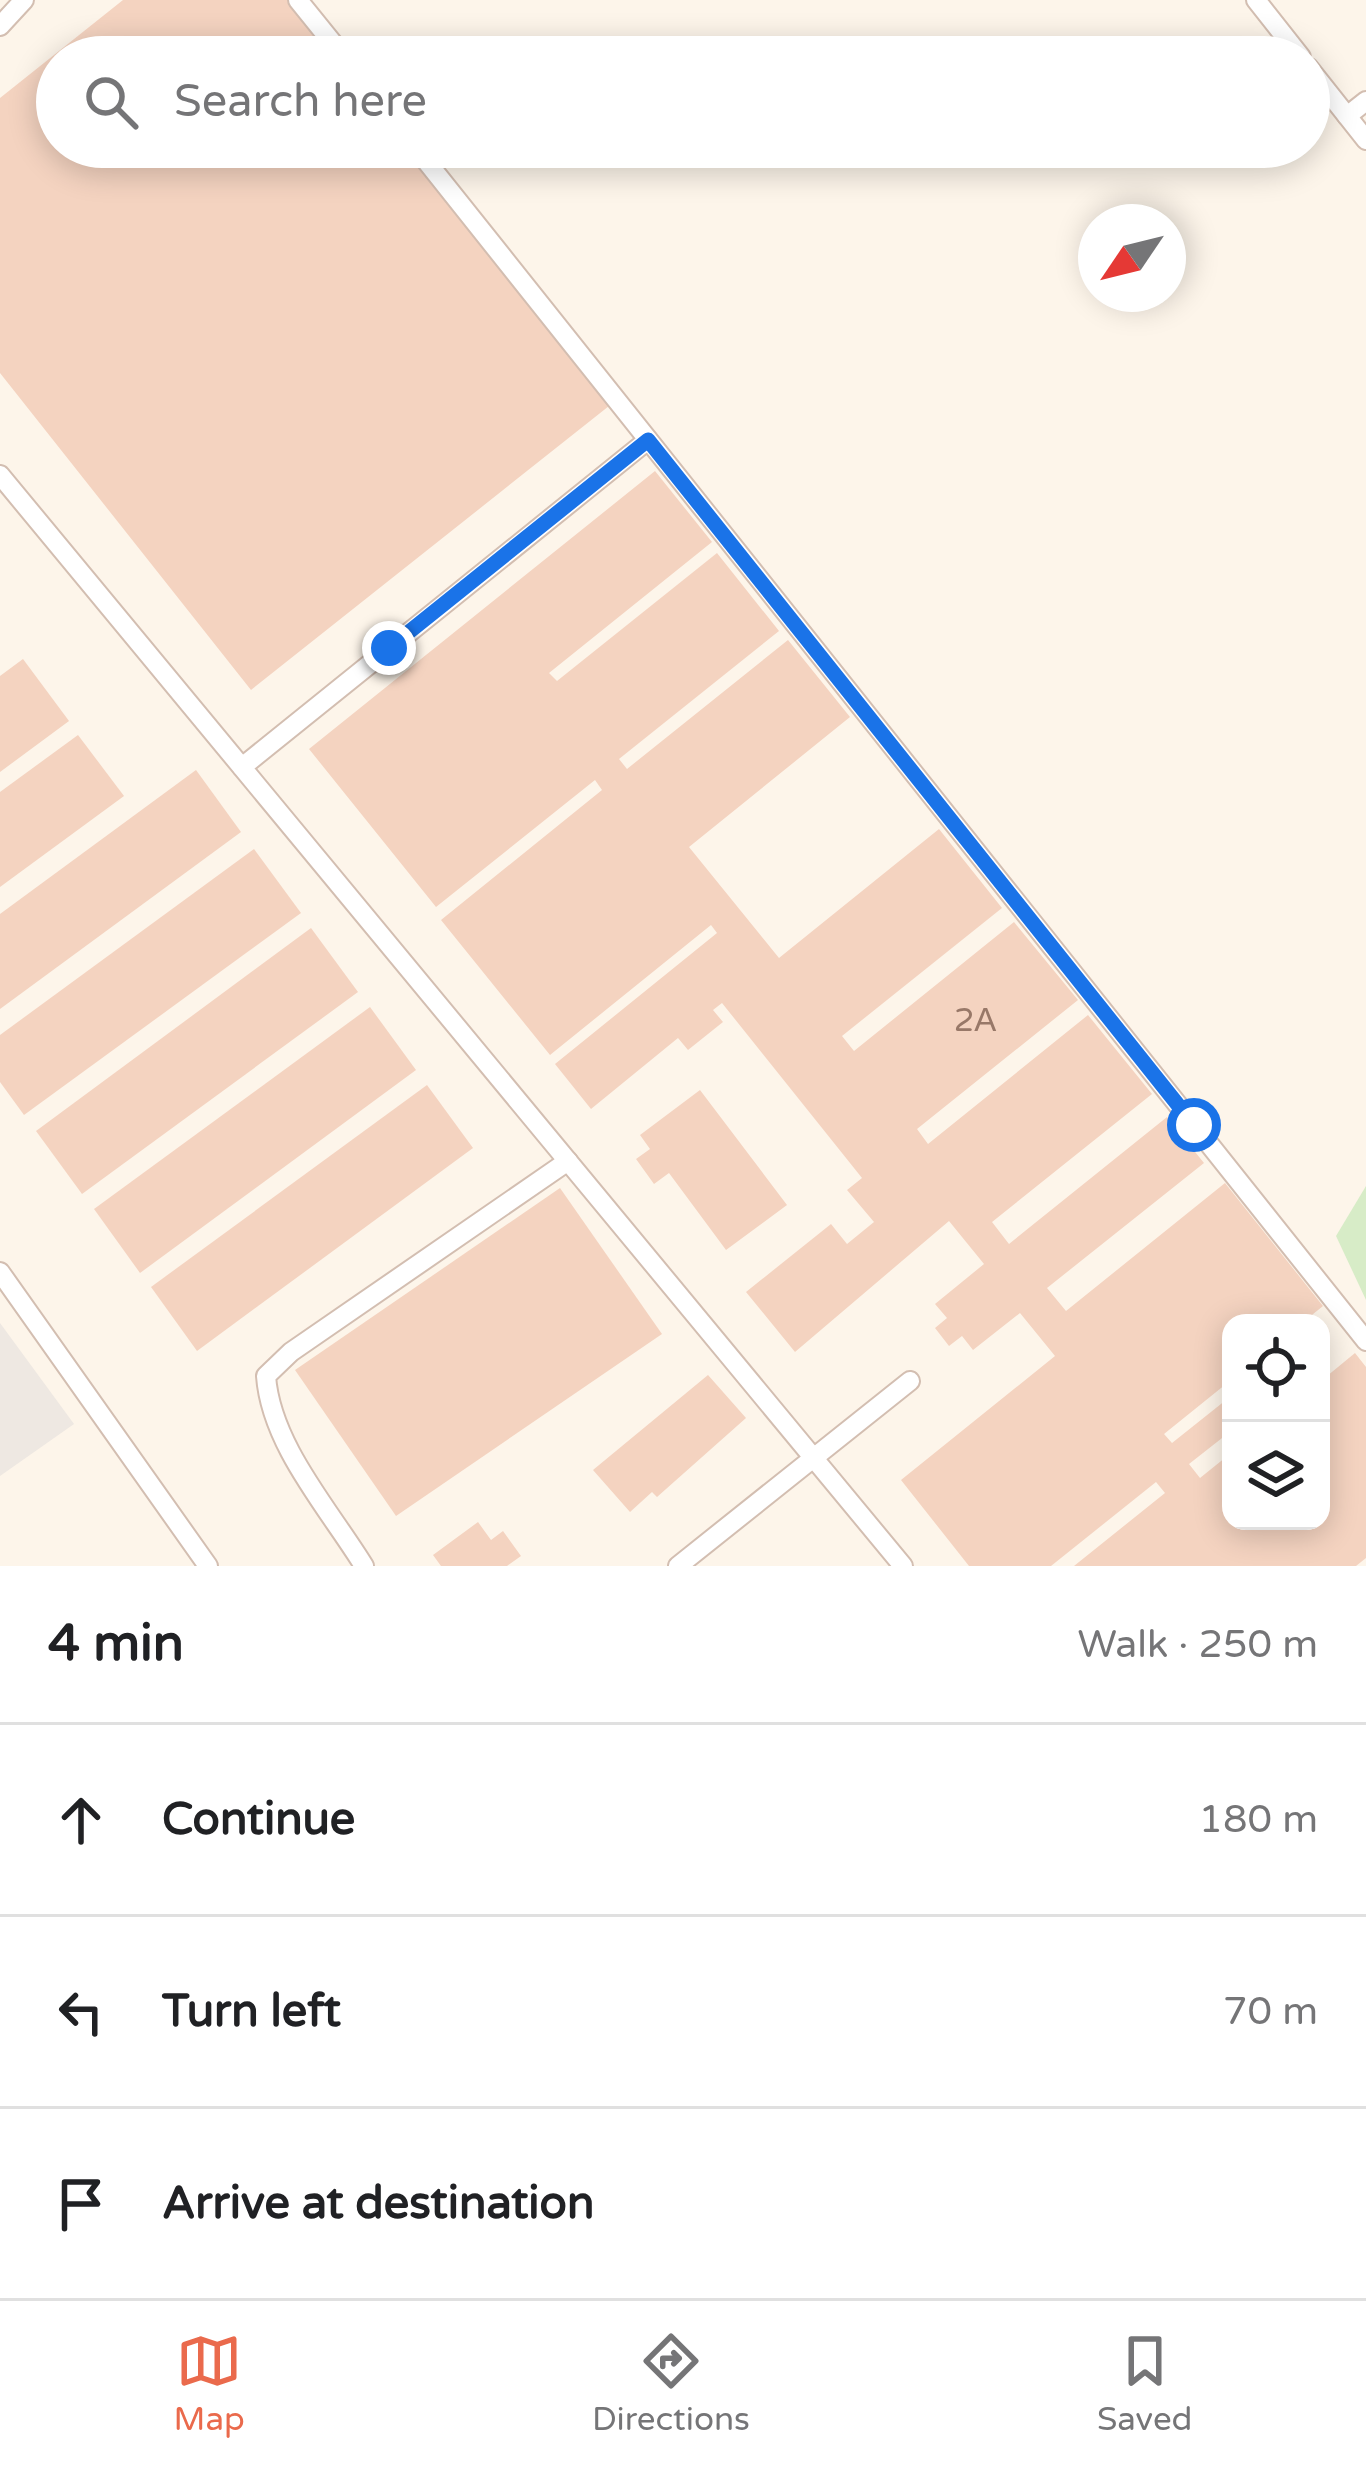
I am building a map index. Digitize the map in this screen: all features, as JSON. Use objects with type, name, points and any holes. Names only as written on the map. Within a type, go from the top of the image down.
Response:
[{"type":"lane","points":[[0,26],[24,0]]},
{"type":"lane","points":[[298,0],[327,36]]},
{"type":"lane","points":[[1256,0],[1284,36]]},
{"type":"lane","points":[[1330,95],[1366,140]]},
{"type":"lane","points":[[1347,116],[1366,101]]},
{"type":"lane","points":[[432,168],[1366,1341]]},
{"type":"lane","points":[[242,767],[648,440]]},
{"type":"lane","points":[[0,475],[903,1566]]},
{"type":"lane","points":[[364,1566],[287,1444],[268,1402],[266,1376],[291,1352],[568,1161]]},
{"type":"lane","points":[[0,1271],[208,1566]]},
{"type":"lane","points":[[677,1566],[910,1381]]},
{"type":"shaded area","points":[[0,1323],[74,1424],[0,1476]]},
{"type":"green space","points":[[1366,1186],[1366,1300],[1336,1236]]},
{"type":"building","points":[[123,0],[288,0],[316,36],[78,36]]},
{"type":"building","points":[[36,69],[36,168],[422,168],[609,406],[251,690],[0,373],[0,98]]},
{"type":"building","points":[[655,471],[712,542],[549,673],[557,681],[717,553],[779,631],[619,759],[627,769],[788,640],[850,717],[689,847],[779,958],[939,829],[1002,908],[842,1036],[854,1051],[1014,922],[1078,1000],[917,1129],[928,1144],[1088,1015],[1152,1094],[992,1222],[1009,1244],[1167,1117],[1204,1163],[1047,1288],[1066,1311],[1225,1183],[1323,1306],[1313,1314],[1222,1314],[1222,1387],[1164,1434],[1172,1443],[1222,1403],[1222,1438],[1189,1464],[1200,1478],[1222,1460],[1222,1530],[1330,1530],[1330,1374],[1355,1353],[1366,1367],[1366,1558],[1356,1566],[1074,1566],[1165,1493],[1156,1482],[1051,1566],[969,1566],[901,1480],[1055,1356],[1020,1313],[973,1350],[962,1336],[949,1346],[935,1328],[947,1318],[935,1304],[984,1264],[949,1221],[795,1352],[746,1292],[831,1224],[847,1244],[874,1222],[847,1190],[862,1178],[722,1003],[713,1010],[723,1022],[688,1050],[678,1038],[591,1109],[555,1064],[717,933],[711,925],[550,1055],[441,920],[602,790],[595,780],[436,907],[309,749]]},
{"type":"building","points":[[23,659],[69,721],[0,772],[0,676]]},
{"type":"building","points":[[78,735],[124,796],[0,887],[0,792]]},
{"type":"building","points":[[196,770],[241,832],[0,1009],[0,914]]},
{"type":"building","points":[[254,849],[301,913],[24,1115],[0,1082],[0,1035]]},
{"type":"building","points":[[311,928],[358,992],[82,1194],[36,1131]]},
{"type":"building","points":[[370,1007],[416,1070],[140,1273],[94,1209]]},
{"type":"building","points":[[427,1085],[473,1148],[197,1351],[151,1287]]},
{"type":"building","points":[[700,1090],[787,1205],[726,1250],[669,1173],[654,1184],[636,1159],[650,1149],[640,1135]]},
{"type":"building","points":[[560,1188],[662,1334],[396,1516],[295,1370]]},
{"type":"building","points":[[708,1375],[746,1418],[657,1497],[652,1492],[630,1512],[593,1470]]},
{"type":"building","points":[[478,1522],[491,1540],[503,1531],[521,1556],[507,1566],[441,1566],[433,1555]]},
{"type":"route","points":[[389,648],[648,440],[1194,1125]]}]
